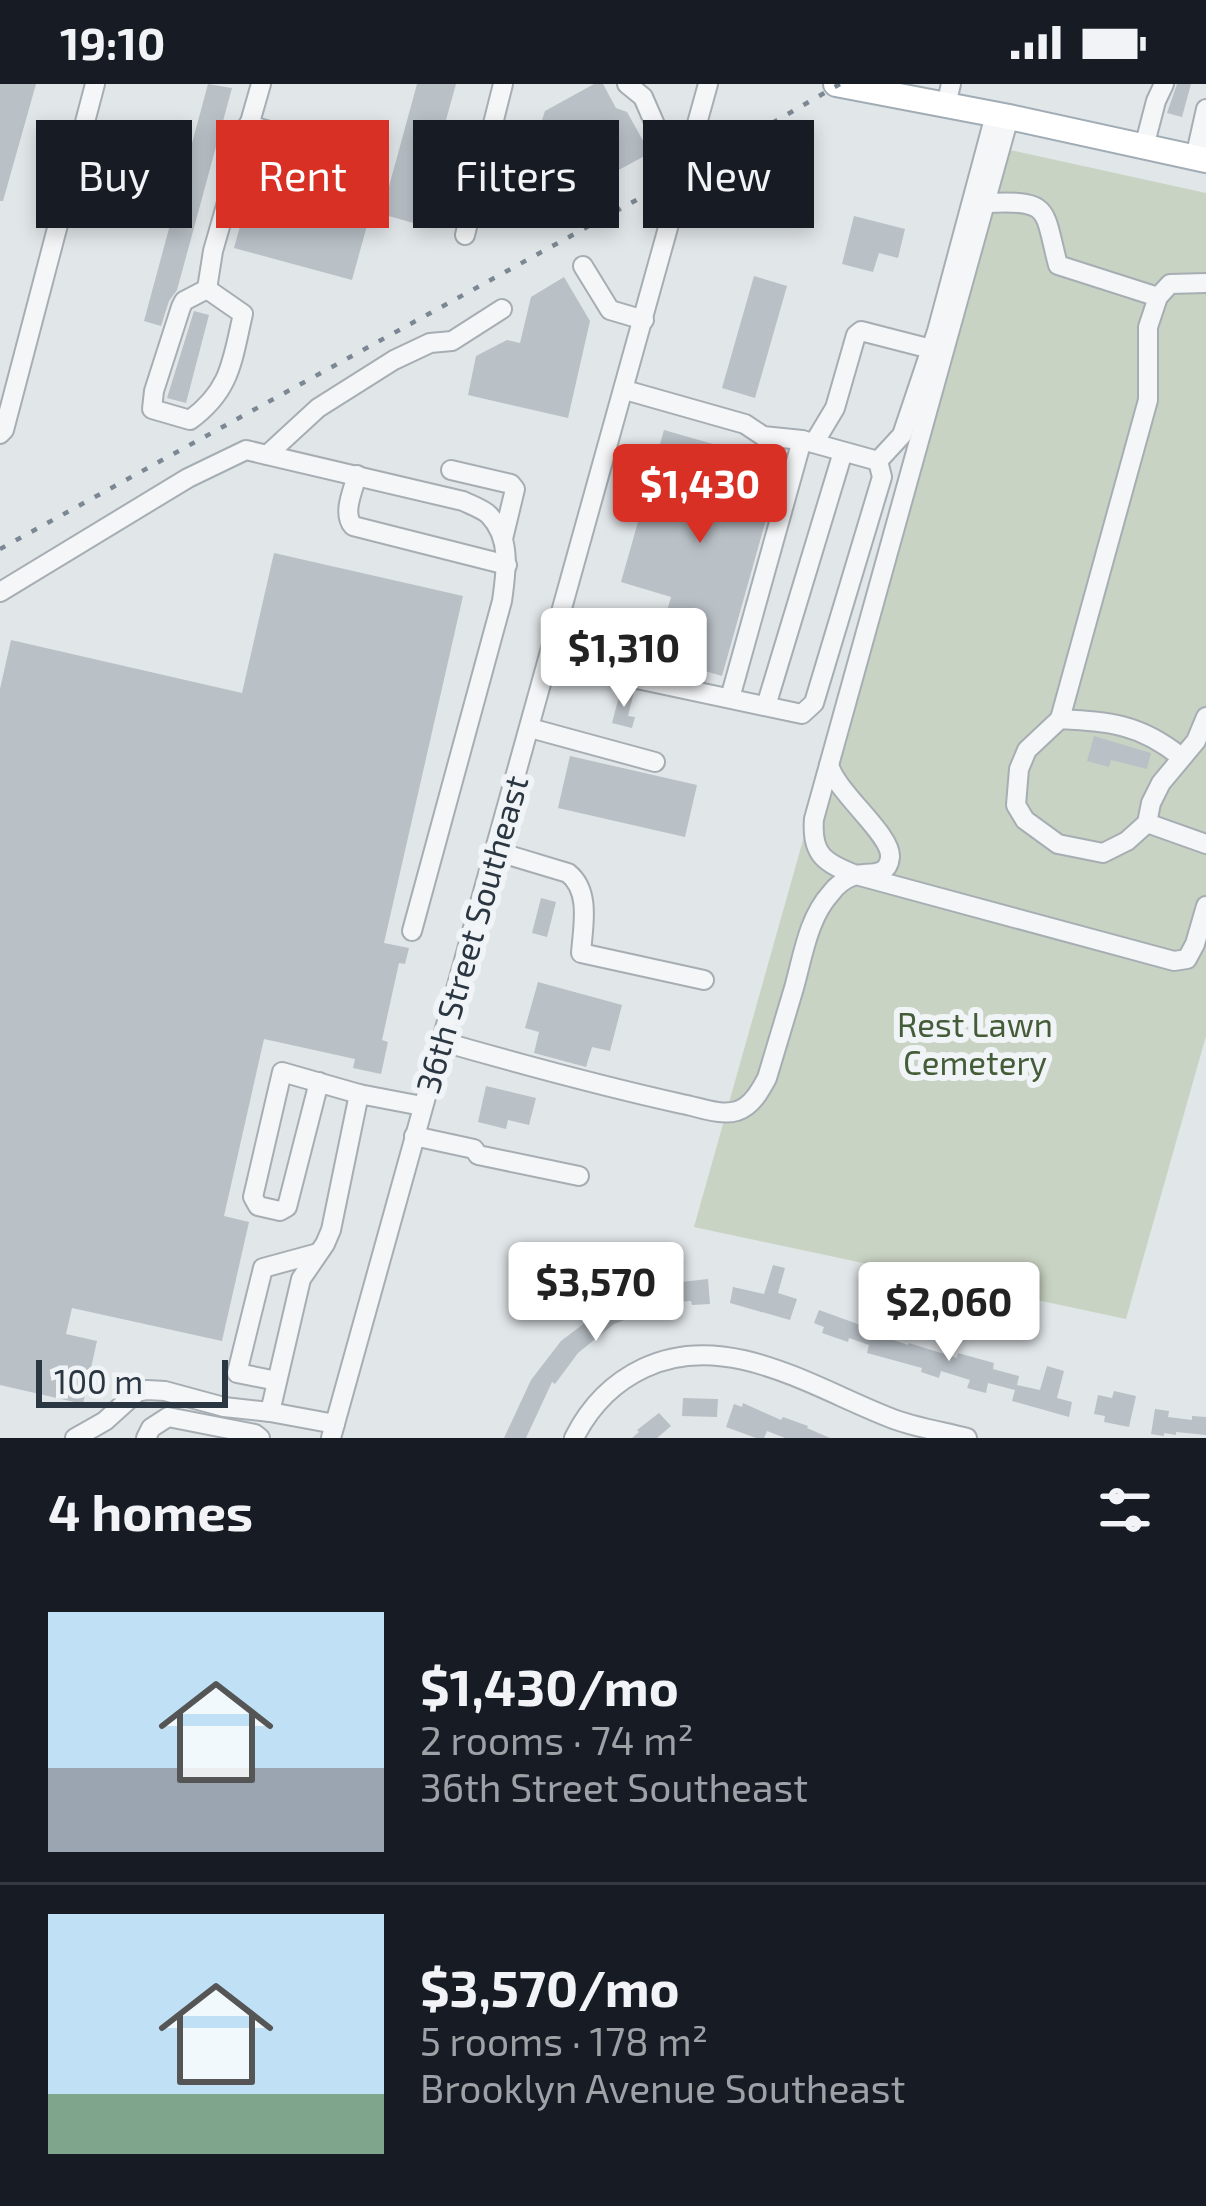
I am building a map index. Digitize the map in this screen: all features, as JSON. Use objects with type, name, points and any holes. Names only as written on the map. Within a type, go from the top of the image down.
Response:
[{"type":"main road","points":[[836,84],[948,94],[1002,116],[1200,159]]},
{"type":"street","points":[[0,451],[95,84]]},
{"type":"street","points":[[249,120],[260,84]]},
{"type":"street","points":[[465,235],[503,84]]},
{"type":"street","points":[[627,84],[643,97],[653,120]]},
{"type":"street","name":"36th Street Southeast","points":[[699,120],[708,84]]},
{"type":"street","points":[[1144,147],[1164,84]]},
{"type":"street","points":[[1200,159],[1206,109]]},
{"type":"street","points":[[1002,116],[986,202],[813,835],[820,856],[856,874],[1174,961],[1186,958],[1195,944],[1206,906]]},
{"type":"street","points":[[878,461],[902,435],[1002,116]]},
{"type":"street","points":[[986,202],[1034,204],[1048,219],[1058,265],[1157,297]]},
{"type":"street","points":[[207,289],[219,228]]},
{"type":"street","name":"36th Street Southeast","points":[[333,1431],[669,228]]},
{"type":"street","points":[[583,266],[610,310],[644,320]]},
{"type":"street","points":[[1206,283],[1170,284],[1157,297],[1148,327],[1148,400],[1060,719],[1027,751],[1019,769],[1016,805],[1025,820],[1058,844],[1102,853],[1127,841],[1147,823],[1162,782],[1196,741],[1206,717]]},
{"type":"street","points":[[207,289],[243,314],[227,381],[190,420],[152,409],[154,391],[184,301],[207,289]]},
{"type":"street","points":[[267,455],[318,408],[394,360],[430,343],[452,341],[502,309]]},
{"type":"street","points":[[730,698],[808,442],[835,408],[856,335],[861,331],[931,349]]},
{"type":"street","points":[[625,390],[745,424],[764,436],[878,461]]},
{"type":"street","points":[[0,592],[188,478],[246,450],[463,501],[488,513],[503,538]]},
{"type":"street","points":[[766,706],[843,452]]},
{"type":"street","points":[[553,643],[598,656],[622,676],[802,714],[814,703],[882,478],[878,461]]},
{"type":"street","points":[[412,931],[502,602],[503,538],[515,489],[511,484],[452,470]]},
{"type":"street","points":[[357,475],[347,513],[353,526],[506,566]]},
{"type":"street","points":[[1060,719],[1120,724],[1145,732],[1181,757]]},
{"type":"street","points":[[530,728],[656,762]]},
{"type":"street","points":[[440,1042],[721,1112],[747,1106],[767,1078],[820,906],[856,874],[874,875],[888,865],[890,849],[839,786],[829,765]]},
{"type":"street","points":[[1147,823],[1206,844]]},
{"type":"street","points":[[495,851],[576,879],[585,907],[581,952],[704,980]]},
{"type":"street","points":[[319,1082],[287,1207],[280,1211],[258,1206],[253,1197],[282,1072],[422,1106]]},
{"type":"street","points":[[270,1412],[301,1279],[331,1230],[359,1094]]},
{"type":"street","points":[[414,1136],[579,1176]]},
{"type":"street","points":[[277,1381],[237,1373],[263,1268],[318,1253]]},
{"type":"street","points":[[574,1438],[598,1400],[624,1377],[665,1358],[693,1353],[758,1362],[900,1421],[967,1438]]},
{"type":"street","points":[[75,1438],[105,1421],[137,1392],[165,1391],[270,1412],[333,1431]]},
{"type":"street","points":[[238,1432],[244,1410]]},
{"type":"street","points":[[146,1438],[151,1428],[168,1417],[260,1438]]},
{"type":"green space","name":"Rest Lawn Cemetery","points":[[1010,150],[1206,193],[1206,1036],[1126,1319],[694,1227],[814,801]]},
{"type":"building","points":[[0,84],[36,84],[3,201],[0,201]]},
{"type":"building","points":[[208,84],[232,88],[223,120],[216,120],[216,147],[177,290],[161,326],[144,321],[169,228],[192,228],[192,143]]},
{"type":"building","points":[[417,84],[456,84],[446,120],[413,120],[413,223],[389,216],[389,186]]},
{"type":"building","points":[[594,84],[603,84],[643,141],[643,157],[619,170],[619,120],[542,120],[545,111]]},
{"type":"building","points":[[1177,84],[1191,84],[1182,117],[1167,113]]},
{"type":"building","points":[[854,216],[905,229],[898,258],[879,253],[873,272],[842,264]]},
{"type":"building","points":[[240,228],[366,228],[352,280],[234,248]]},
{"type":"building","points":[[754,276],[787,286],[755,398],[722,388]]},
{"type":"building","points":[[564,277],[590,321],[568,418],[468,395],[476,356],[507,340],[520,343],[531,297]]},
{"type":"building","points":[[194,311],[209,315],[186,403],[167,398]]},
{"type":"building","points":[[664,430],[780,470],[722,676],[654,656],[671,597],[621,582]]},
{"type":"building","points":[[274,553],[463,596],[384,943],[409,948],[405,964],[399,963],[382,1040],[388,1042],[381,1074],[353,1068],[355,1059],[264,1039],[224,1216],[249,1222],[222,1341],[72,1308],[66,1334],[97,1341],[83,1404],[0,1385],[0,689],[11,640],[242,693]]},
{"type":"building","points":[[621,689],[634,692],[628,716],[635,717],[632,728],[612,723]]},
{"type":"building","points":[[1094,736],[1151,753],[1147,769],[1111,760],[1109,767],[1087,761]]},
{"type":"building","points":[[570,756],[697,785],[685,837],[558,808]]},
{"type":"building","points":[[541,898],[556,902],[547,937],[532,933]]},
{"type":"building","points":[[538,982],[622,1005],[610,1051],[592,1047],[586,1067],[534,1053],[539,1032],[525,1028]]},
{"type":"building","points":[[486,1086],[536,1098],[529,1125],[508,1120],[506,1129],[478,1122]]},
{"type":"building","points":[[773,1265],[785,1268],[778,1293],[797,1299],[790,1320],[730,1303],[733,1287],[764,1294]]},
{"type":"building","points":[[708,1279],[710,1304],[671,1302],[614,1324],[552,1382],[526,1438],[504,1438],[531,1380],[561,1341],[603,1309],[672,1283]]},
{"type":"building","points":[[819,1310],[863,1326],[865,1320],[879,1324],[876,1334],[908,1345],[994,1363],[993,1369],[1019,1376],[1017,1385],[1040,1390],[1047,1366],[1064,1371],[1057,1398],[1072,1402],[1069,1417],[1012,1401],[1015,1390],[988,1383],[986,1393],[967,1388],[970,1380],[941,1371],[939,1378],[921,1372],[922,1368],[867,1353],[869,1345],[822,1333],[824,1327],[814,1323]]},
{"type":"building","points":[[1114,1391],[1136,1396],[1129,1427],[1104,1422],[1105,1416],[1094,1414],[1098,1395],[1112,1398]]},
{"type":"building","points":[[683,1398],[718,1399],[717,1417],[682,1416]]},
{"type":"building","points":[[743,1403],[830,1438],[785,1438],[767,1431],[764,1438],[756,1438],[726,1427],[734,1404],[742,1407]]},
{"type":"building","points":[[1155,1409],[1169,1411],[1168,1417],[1206,1417],[1206,1435],[1151,1434]]},
{"type":"building","points":[[659,1413],[671,1426],[657,1438],[632,1438],[637,1430]]},
{"type":"railway","points":[[0,549],[840,84]]}]
